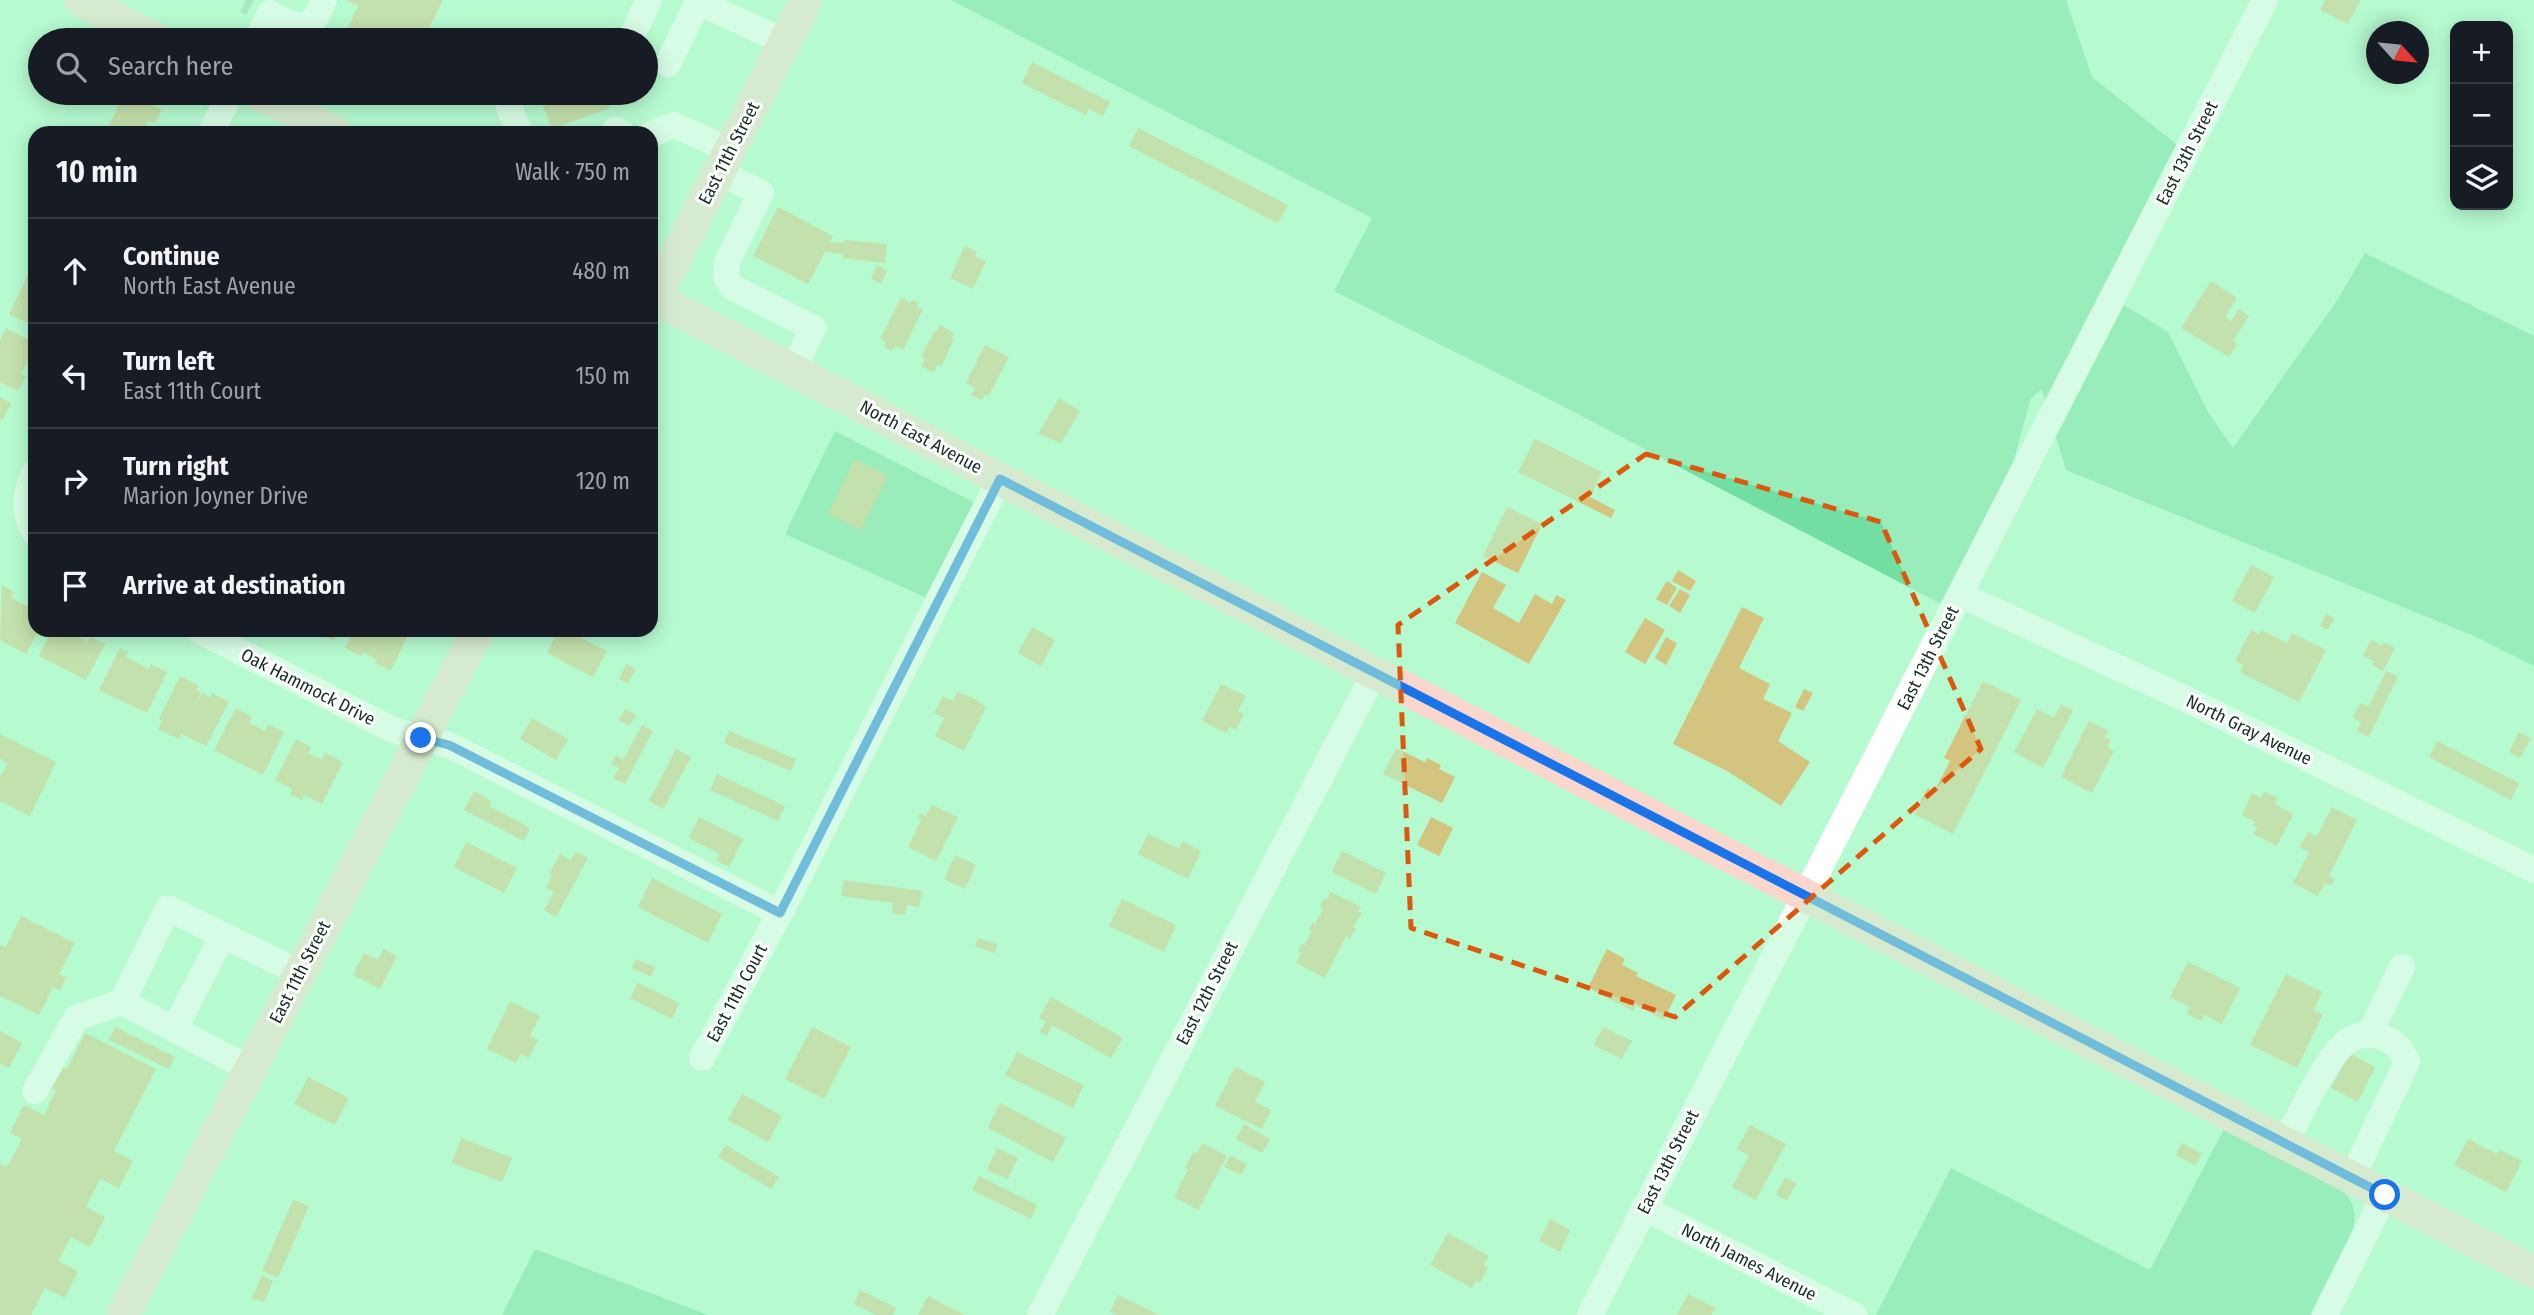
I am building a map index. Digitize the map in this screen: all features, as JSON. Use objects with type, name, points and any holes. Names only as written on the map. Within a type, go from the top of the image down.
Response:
[{"type":"main road","points":[[80,0],[134,28]]},
{"type":"main road","name":"East 11th Street","points":[[658,289],[806,0]]},
{"type":"main road","points":[[281,105],[322,126]]},
{"type":"main road","name":"North East Avenue","points":[[658,303],[793,370],[2534,1272]]},
{"type":"main road","name":"East 11th Street","points":[[123,1315],[474,637]]},
{"type":"street","points":[[258,28],[261,8],[292,25],[305,26],[316,17],[324,0]]},
{"type":"street","points":[[636,28],[649,0]]},
{"type":"street","name":"East 13th Street","points":[[1590,1315],[2265,0]]},
{"type":"street","points":[[668,64],[697,1],[785,42]]},
{"type":"street","points":[[214,126],[225,105]]},
{"type":"street","points":[[509,107],[517,126]]},
{"type":"street","points":[[658,131],[674,125],[725,161],[761,193],[727,262],[726,276],[732,286],[813,328],[793,370]]},
{"type":"street","name":"East 11th Court","points":[[702,1058],[780,913],[1000,479]]},
{"type":"street","points":[[28,485],[28,522]]},
{"type":"street","name":"North Gray Avenue","points":[[1961,595],[2186,699],[2534,870]]},
{"type":"street","name":"Oak Hammock Drive","points":[[212,637],[393,730],[449,745],[780,913]]},
{"type":"street","name":"East 12th Street","points":[[1040,1315],[1375,672]]},
{"type":"street","points":[[36,1091],[76,1017],[122,1002],[168,908],[300,973]]},
{"type":"street","points":[[174,1030],[223,935]]},
{"type":"street","points":[[2370,1033],[2402,967]]},
{"type":"street","points":[[122,1002],[250,1069]]},
{"type":"street","points":[[2285,1143],[2335,1054],[2349,1040],[2370,1033],[2387,1039],[2403,1050],[2407,1062],[2352,1178]]},
{"type":"street","points":[[2325,1315],[2385,1195]]},
{"type":"street","name":"North James Avenue","points":[[1644,1208],[1854,1315]]},
{"type":"highlighted area","points":[[1646,454],[1881,522],[1981,749],[1675,1017],[1411,928],[1398,625]]},
{"type":"green space","points":[[951,0],[2066,0],[2092,77],[2177,145],[2045,402],[2042,389],[2031,398],[2011,470],[1941,604],[1549,399],[1334,291],[1372,218]]},
{"type":"green space","points":[[2365,253],[2534,336],[2534,666],[2474,636],[2066,470],[2056,437],[2124,305],[2168,332],[2208,412],[2233,448],[2338,299]]},
{"type":"green space","points":[[835,431],[977,504],[929,599],[785,534]]},
{"type":"green space","points":[[2224,1129],[2341,1189],[2352,1204],[2352,1232],[2310,1315],[1876,1315],[1951,1168],[2150,1270]]},
{"type":"green space","points":[[535,1249],[708,1315],[502,1315]]},
{"type":"building","points":[[346,0],[443,0],[429,28],[348,28],[358,6]]},
{"type":"building","points":[[2325,0],[2361,0],[2348,24],[2320,10]]},
{"type":"building","points":[[1032,62],[1110,102],[1103,116],[1089,109],[1086,115],[1022,83]]},
{"type":"building","points":[[119,105],[151,105],[162,110],[155,123],[149,121],[146,126],[108,126]]},
{"type":"building","points":[[543,105],[609,105],[610,108],[560,126],[551,126]]},
{"type":"building","points":[[1138,128],[1288,205],[1278,223],[1129,146]]},
{"type":"building","points":[[778,207],[833,236],[830,242],[844,243],[844,240],[887,244],[885,263],[842,258],[843,254],[825,252],[808,284],[753,256]]},
{"type":"building","points":[[965,246],[977,252],[975,256],[986,261],[973,289],[950,278]]},
{"type":"building","points":[[877,265],[887,271],[881,284],[871,278]]},
{"type":"building","points":[[28,275],[28,324],[9,314]]},
{"type":"building","points":[[2211,281],[2237,298],[2225,317],[2231,321],[2239,309],[2249,316],[2233,341],[2237,344],[2229,357],[2181,328]]},
{"type":"building","points":[[901,298],[910,303],[912,300],[919,303],[917,307],[923,309],[903,350],[895,346],[892,351],[884,347],[886,342],[880,339]]},
{"type":"building","points":[[940,325],[954,333],[954,339],[941,367],[937,365],[934,373],[921,366],[925,359],[921,357]]},
{"type":"building","points":[[6,328],[28,339],[28,361],[21,374],[26,376],[18,391],[0,382],[0,341]]},
{"type":"building","points":[[985,345],[1009,357],[989,395],[986,394],[982,400],[971,395],[975,388],[966,383]]},
{"type":"building","points":[[0,397],[11,403],[3,420],[0,418]]},
{"type":"building","points":[[1059,398],[1080,411],[1061,443],[1038,434]]},
{"type":"building","points":[[1535,439],[1602,472],[1590,497],[1615,510],[1611,518],[1518,472]]},
{"type":"building","points":[[855,459],[888,476],[861,530],[828,514]]},
{"type":"building","points":[[1507,507],[1542,524],[1518,573],[1483,556]]},
{"type":"building","points":[[2251,565],[2274,577],[2255,613],[2232,601]]},
{"type":"building","points":[[1678,570],[1696,581],[1690,591],[1672,581]]},
{"type":"building","points":[[1482,572],[1506,585],[1493,608],[1519,623],[1535,594],[1552,604],[1556,595],[1566,600],[1529,664],[1455,623]]},
{"type":"building","points":[[1667,581],[1677,588],[1667,605],[1656,599]]},
{"type":"building","points":[[2,585],[14,592],[11,598],[28,607],[28,637],[35,637],[26,654],[0,640]]},
{"type":"building","points":[[1680,589],[1690,595],[1680,613],[1669,606]]},
{"type":"building","points":[[1742,607],[1764,618],[1739,668],[1770,684],[1763,699],[1792,713],[1778,741],[1810,762],[1781,806],[1727,771],[1673,744]]},
{"type":"building","points":[[2326,614],[2334,618],[2328,630],[2320,626]]},
{"type":"building","points":[[1645,618],[1665,630],[1645,664],[1625,652]]},
{"type":"building","points":[[1032,627],[1055,640],[1041,666],[1018,653]]},
{"type":"building","points":[[2251,630],[2259,634],[2261,630],[2287,643],[2292,633],[2326,650],[2299,702],[2240,672],[2243,665],[2235,661]]},
{"type":"building","points":[[48,637],[78,637],[88,642],[90,637],[105,644],[86,680],[39,656]]},
{"type":"building","points":[[350,637],[407,637],[391,671],[375,663],[377,660],[363,652],[361,656],[345,648]]},
{"type":"building","points":[[555,637],[580,637],[607,651],[593,677],[547,653]]},
{"type":"building","points":[[1666,637],[1677,643],[1666,665],[1655,658]]},
{"type":"building","points":[[2371,640],[2395,648],[2383,671],[2372,665],[2374,661],[2363,656]]},
{"type":"building","points":[[120,648],[128,652],[126,657],[149,669],[151,664],[167,672],[147,713],[99,690]]},
{"type":"building","points":[[626,664],[636,669],[628,684],[619,679]]},
{"type":"building","points":[[2386,671],[2398,676],[2369,737],[2357,731],[2361,722],[2353,718],[2360,703],[2369,706]]},
{"type":"building","points":[[180,676],[198,685],[196,690],[201,693],[185,726],[202,693],[210,697],[212,693],[229,702],[206,746],[181,734],[179,739],[158,730],[162,721],[159,719]]},
{"type":"building","points":[[1983,681],[2021,700],[1953,834],[1914,814],[1928,788],[1934,792],[1950,761],[1944,758]]},
{"type":"building","points":[[1221,684],[1246,696],[1238,711],[1244,714],[1236,730],[1230,727],[1226,733],[1202,721]]},
{"type":"building","points":[[1804,689],[1813,693],[1803,711],[1795,707]]},
{"type":"building","points":[[957,692],[986,707],[964,751],[935,736],[944,718],[934,713],[943,696],[953,701]]},
{"type":"building","points":[[2061,704],[2073,710],[2043,768],[2014,752],[2037,709],[2054,718]]},
{"type":"building","points":[[236,708],[252,717],[249,723],[265,731],[268,724],[284,732],[263,775],[214,750]]},
{"type":"building","points":[[625,709],[636,715],[630,726],[619,720]]},
{"type":"building","points":[[532,718],[568,739],[556,760],[520,739]]},
{"type":"building","points":[[2089,721],[2108,731],[2105,737],[2111,740],[2107,747],[2114,751],[2092,793],[2061,777]]},
{"type":"building","points":[[642,725],[653,731],[625,784],[613,778],[619,768],[611,764],[616,755],[623,760]]},
{"type":"building","points":[[729,731],[796,759],[791,771],[724,743]]},
{"type":"building","points":[[2519,732],[2531,738],[2520,758],[2509,752]]},
{"type":"building","points":[[0,734],[56,762],[30,816],[0,801],[0,777],[8,763],[0,759]]},
{"type":"building","points":[[296,739],[311,747],[308,753],[322,760],[325,753],[343,762],[322,804],[304,795],[302,800],[290,794],[292,789],[275,780]]},
{"type":"building","points":[[2437,741],[2519,783],[2511,800],[2429,757]]},
{"type":"building","points":[[1396,748],[1425,762],[1427,758],[1441,765],[1439,769],[1455,777],[1442,803],[1383,774]]},
{"type":"building","points":[[676,749],[691,757],[663,809],[649,801]]},
{"type":"building","points":[[717,774],[785,806],[778,821],[710,790]]},
{"type":"building","points":[[474,791],[491,801],[489,806],[530,828],[524,841],[464,810]]},
{"type":"building","points":[[2264,792],[2278,798],[2275,804],[2293,814],[2277,846],[2253,834],[2257,828],[2253,826],[2255,822],[2242,815],[2252,793],[2261,798]]},
{"type":"building","points":[[932,805],[958,817],[936,861],[908,847],[921,820],[918,818],[920,813],[926,816]]},
{"type":"building","points":[[2332,807],[2357,820],[2329,876],[2335,879],[2331,886],[2325,883],[2318,896],[2293,883],[2309,852],[2300,847],[2308,832],[2317,836]]},
{"type":"building","points":[[699,817],[743,839],[729,867],[716,860],[720,854],[689,838]]},
{"type":"building","points":[[1431,817],[1453,828],[1439,856],[1417,845]]},
{"type":"building","points":[[1148,834],[1179,849],[1182,841],[1201,851],[1188,879],[1138,854]]},
{"type":"building","points":[[466,842],[517,868],[504,893],[454,867]]},
{"type":"building","points":[[1342,851],[1386,873],[1376,894],[1332,872]]},
{"type":"building","points":[[576,852],[588,858],[556,917],[544,910],[554,892],[546,888],[552,876],[549,874],[560,854],[571,860]]},
{"type":"building","points":[[955,855],[976,865],[965,889],[944,879]]},
{"type":"building","points":[[652,878],[722,914],[708,943],[638,907]]},
{"type":"building","points":[[844,880],[922,891],[919,907],[907,905],[905,915],[892,913],[893,903],[841,896]]},
{"type":"building","points":[[1331,892],[1361,907],[1358,911],[1362,913],[1353,927],[1356,928],[1350,939],[1346,936],[1325,978],[1296,963],[1301,953],[1298,951],[1302,944],[1305,945],[1312,931],[1309,930],[1312,923],[1315,924],[1323,909],[1320,907],[1324,898],[1327,900]]},
{"type":"building","points":[[1122,899],[1176,925],[1164,952],[1109,926]]},
{"type":"building","points":[[21,916],[75,943],[59,974],[66,977],[60,991],[53,987],[39,1015],[0,996],[0,945],[6,947]]},
{"type":"building","points":[[978,938],[997,944],[995,953],[975,946]]},
{"type":"building","points":[[383,949],[397,956],[380,989],[353,975],[364,953],[378,960]]},
{"type":"building","points":[[1607,949],[1625,959],[1622,965],[1638,973],[1636,976],[1676,995],[1664,1020],[1636,1006],[1633,1011],[1588,988]]},
{"type":"building","points":[[636,959],[655,967],[651,977],[632,968]]},
{"type":"building","points":[[2188,962],[2240,988],[2222,1024],[2204,1014],[2201,1021],[2187,1014],[2190,1007],[2170,997]]},
{"type":"building","points":[[2286,974],[2322,992],[2314,1010],[2323,1014],[2297,1068],[2250,1045]]},
{"type":"building","points":[[638,983],[679,1003],[672,1019],[630,998]]},
{"type":"building","points":[[1051,997],[1123,1038],[1111,1058],[1052,1025],[1047,1036],[1040,1032],[1046,1021],[1039,1018]]},
{"type":"building","points":[[510,1001],[540,1016],[530,1036],[538,1040],[529,1058],[521,1054],[516,1063],[487,1049]]},
{"type":"building","points":[[115,1027],[175,1057],[169,1069],[109,1040]]},
{"type":"building","points":[[812,1027],[851,1047],[824,1099],[785,1079]]},
{"type":"building","points":[[1603,1027],[1632,1041],[1622,1059],[1594,1045]]},
{"type":"building","points":[[0,1031],[22,1043],[9,1068],[0,1064]]},
{"type":"building","points":[[85,1033],[156,1069],[114,1151],[133,1161],[119,1188],[100,1179],[86,1207],[105,1217],[90,1247],[71,1237],[58,1261],[78,1271],[65,1298],[45,1288],[31,1315],[0,1315],[0,1164],[7,1167],[22,1139],[10,1133],[24,1105],[44,1115],[56,1091],[48,1086],[58,1065],[67,1069]]},
{"type":"building","points":[[1017,1052],[1084,1085],[1073,1108],[1005,1075]]},
{"type":"building","points":[[2349,1053],[2375,1067],[2358,1102],[2331,1088]]},
{"type":"building","points":[[1235,1067],[1265,1082],[1255,1102],[1271,1110],[1262,1129],[1215,1106]]},
{"type":"building","points":[[308,1077],[349,1098],[335,1125],[294,1104]]},
{"type":"building","points":[[742,1094],[782,1116],[768,1142],[728,1120]]},
{"type":"building","points":[[1000,1103],[1066,1138],[1053,1162],[988,1128]]},
{"type":"building","points":[[1244,1124],[1270,1139],[1262,1153],[1236,1139]]},
{"type":"building","points":[[1750,1125],[1786,1144],[1756,1200],[1732,1187],[1749,1155],[1737,1149]]},
{"type":"building","points":[[461,1138],[512,1158],[502,1182],[452,1163]]},
{"type":"building","points":[[2468,1139],[2497,1154],[2500,1150],[2522,1161],[2506,1192],[2454,1165]]},
{"type":"building","points":[[1202,1143],[1227,1156],[1198,1210],[1174,1197],[1188,1170],[1185,1168],[1193,1152],[1197,1154]]},
{"type":"building","points":[[2182,1143],[2202,1154],[2195,1165],[2176,1155]]},
{"type":"building","points":[[726,1145],[779,1177],[771,1189],[718,1157]]},
{"type":"building","points":[[997,1148],[1018,1158],[1008,1179],[987,1170]]},
{"type":"building","points":[[1230,1155],[1247,1164],[1241,1175],[1224,1167]]},
{"type":"building","points":[[979,1176],[1037,1205],[1031,1219],[972,1190]]},
{"type":"building","points":[[1785,1177],[1796,1183],[1787,1201],[1776,1195]]},
{"type":"building","points":[[293,1200],[309,1206],[278,1278],[262,1271]]},
{"type":"building","points":[[1550,1219],[1570,1230],[1560,1252],[1539,1241]]},
{"type":"building","points":[[1448,1233],[1489,1256],[1484,1265],[1488,1268],[1480,1283],[1476,1281],[1472,1288],[1430,1265]]},
{"type":"building","points":[[262,1275],[273,1281],[264,1302],[252,1298]]},
{"type":"building","points":[[860,1290],[896,1308],[893,1315],[876,1315],[854,1304]]},
{"type":"building","points":[[1688,1294],[1715,1308],[1711,1315],[1677,1315]]},
{"type":"building","points":[[1118,1295],[1159,1315],[1117,1315],[1110,1312]]},
{"type":"building","points":[[928,1296],[965,1315],[918,1315]]},
{"type":"tunnel","points":[[246,0],[252,3]]},
{"type":"route","points":[[421,738],[449,745],[780,913],[1000,479],[2385,1195]]}]
